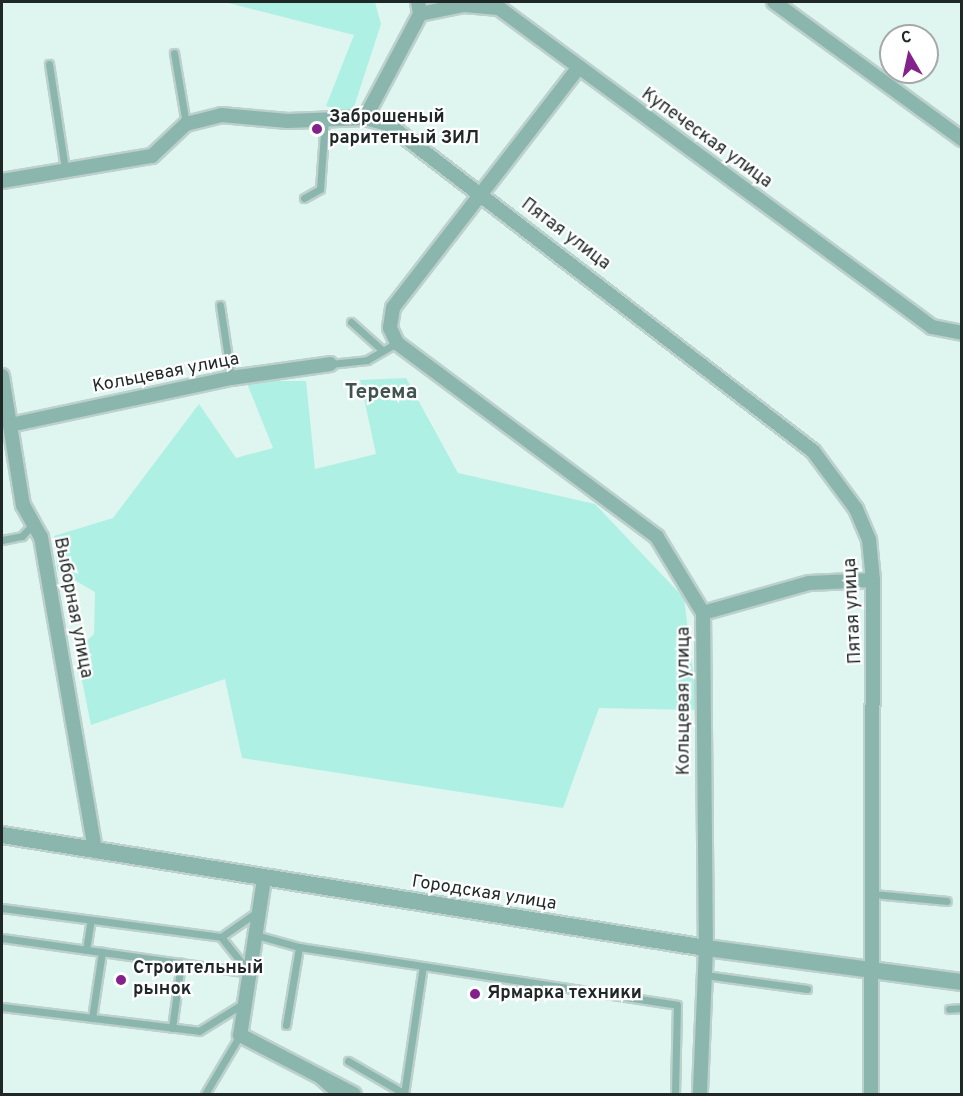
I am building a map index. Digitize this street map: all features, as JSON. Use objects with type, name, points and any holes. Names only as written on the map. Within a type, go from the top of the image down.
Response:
[{"type":"street","points":[[774,2],[962,140]]},
{"type":"street","name":"Купеческая улица","points":[[419,8],[464,5],[499,8],[932,327],[962,333]]},
{"type":"street","points":[[2,181],[152,156],[186,124],[220,116],[325,120],[365,118],[419,8]]},
{"type":"street","points":[[397,343],[390,328],[393,308],[484,196],[579,67]]},
{"type":"street","name":"Пятая улица","points":[[365,118],[388,124],[427,149],[484,196],[813,451],[856,509],[869,540],[873,580],[874,971],[871,1095]]},
{"type":"street","name":"Кольцевая улица","points":[[397,343],[657,537],[703,613],[706,948],[700,1095]]},
{"type":"street","name":"Кольцевая улица","points":[[10,425],[231,378],[330,364]]},
{"type":"street","name":"Выборная улица","points":[[2,376],[24,505],[35,522],[95,851]]},
{"type":"street","points":[[703,613],[809,583],[873,580]]},
{"type":"street","name":"Городская улица","points":[[2,835],[264,879],[706,948],[962,982]]},
{"type":"street","points":[[264,879],[240,1035],[309,1068],[354,1095]]},
{"type":"lane","points":[[174,53],[186,124]]},
{"type":"lane","points":[[49,64],[65,169]]},
{"type":"lane","points":[[304,198],[320,189],[325,120]]},
{"type":"lane","points":[[220,305],[231,378]]},
{"type":"lane","points":[[351,322],[382,350]]},
{"type":"lane","points":[[330,364],[367,360],[397,343]]},
{"type":"lane","points":[[2,540],[22,536],[35,522]]},
{"type":"lane","points":[[874,894],[946,901]]},
{"type":"lane","points":[[2,908],[221,937],[259,911]]},
{"type":"lane","points":[[86,950],[91,920]]},
{"type":"lane","points":[[256,935],[299,947],[677,1005],[675,1095]]},
{"type":"lane","points":[[221,937],[250,973]]},
{"type":"lane","points":[[2,938],[250,973]]},
{"type":"lane","points":[[286,1025],[299,947]]},
{"type":"lane","points":[[93,1018],[102,952]]},
{"type":"lane","points":[[172,1028],[181,963]]},
{"type":"lane","points":[[348,1061],[405,1094],[423,966]]},
{"type":"lane","points":[[705,975],[807,989]]},
{"type":"lane","points":[[2,1007],[199,1031],[246,1002]]},
{"type":"lane","points":[[949,1009],[962,1008]]},
{"type":"lane","points":[[205,1095],[240,1035]]},
{"type":"lane","points":[[309,1068],[335,1095]]},
{"type":"green space","points":[[224,2],[375,2],[381,24],[352,113],[326,106],[354,35]]},
{"type":"green space","points":[[406,378],[458,473],[595,504],[684,598],[698,710],[599,708],[563,808],[242,758],[225,679],[91,725],[76,651],[94,634],[95,592],[57,570],[54,536],[113,518],[199,404],[236,458],[273,448],[246,381],[306,381],[315,469],[376,454],[360,380]]},
{"type":"place","name":"Заброшеный раритетный ЗИЛ","points":[[317,129]]},
{"type":"place","name":"Строительный рынок","points":[[121,980]]},
{"type":"place","name":"Ярмарка техники","points":[[475,994]]},
{"type":"district","name":"Терема","points":[[381,393]]}]
